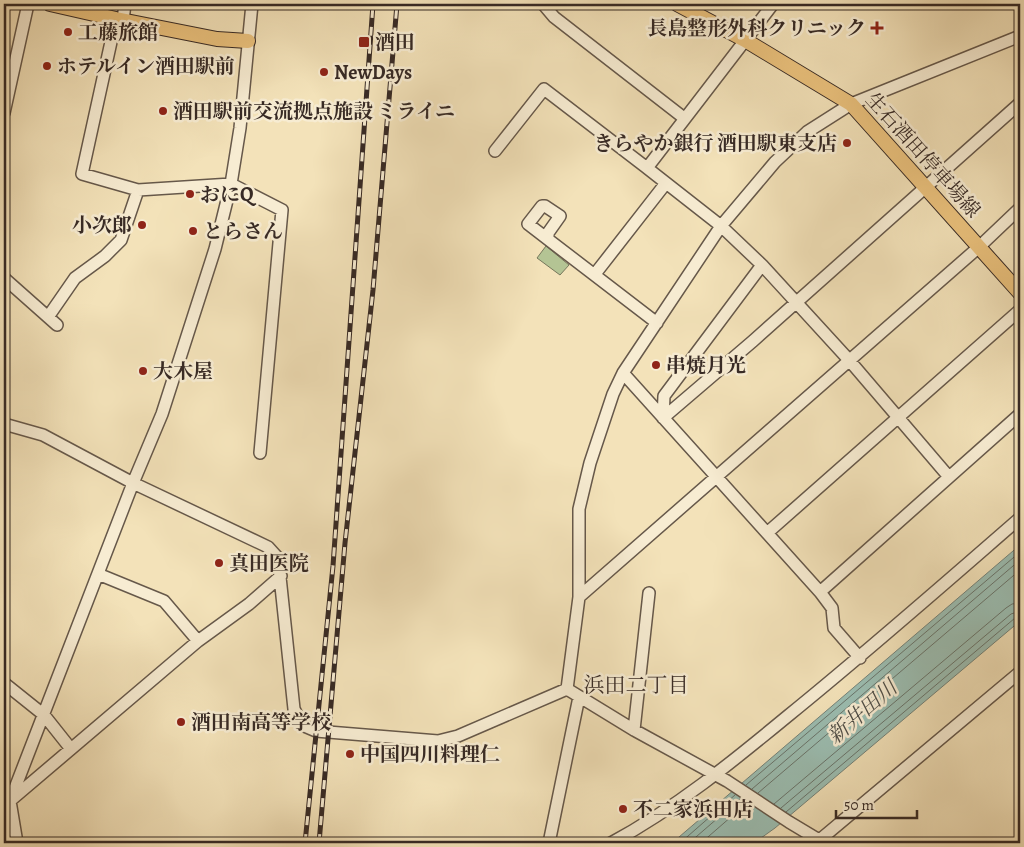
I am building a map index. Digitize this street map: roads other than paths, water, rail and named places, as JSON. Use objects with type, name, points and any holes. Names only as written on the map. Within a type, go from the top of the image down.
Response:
[{"type":"main road","points":[[50,4],[119,20],[217,39],[248,41]]},
{"type":"main road","name":"生石酒田停車場線","points":[[677,4],[745,40],[851,104],[1020,292]]},
{"type":"street","points":[[4,113],[28,4]]},
{"type":"street","points":[[125,4],[119,20],[82,174],[138,190],[231,184],[282,210],[260,453]]},
{"type":"street","points":[[17,843],[7,804],[44,715],[162,414],[215,249],[231,184],[240,128],[252,4]]},
{"type":"street","points":[[543,4],[554,17],[684,118]]},
{"type":"street","points":[[647,168],[773,4]]},
{"type":"street","points":[[566,689],[578,597],[579,509],[590,462],[613,394],[623,374],[721,226],[775,162],[807,132],[851,104],[1020,36]]},
{"type":"street","points":[[494,151],[544,89],[721,226],[762,266],[849,360],[949,478]]},
{"type":"street","points":[[663,418],[753,341],[1020,103]]},
{"type":"street","points":[[595,274],[666,182]]},
{"type":"street","points":[[4,278],[52,321],[75,278],[105,256],[121,240],[138,190]]},
{"type":"street","points":[[578,597],[979,247],[1020,208]]},
{"type":"street","points":[[548,239],[657,323]]},
{"type":"street","points":[[663,418],[664,396],[762,266]]},
{"type":"street","points":[[767,533],[1020,310]]},
{"type":"street","points":[[623,374],[820,592],[832,608],[834,628],[860,658]]},
{"type":"street","points":[[820,592],[1020,414]]},
{"type":"street","points":[[4,424],[43,436],[134,483],[268,547],[278,558],[281,576],[294,709],[302,725],[316,732],[438,741],[458,736],[566,689]]},
{"type":"street","points":[[611,843],[674,806],[716,775],[860,658],[1020,518]]},
{"type":"street","points":[[98,574],[164,601],[198,641]]},
{"type":"street","points":[[7,804],[198,641],[250,604],[281,576]]},
{"type":"street","points":[[634,730],[649,593]]},
{"type":"street","points":[[566,689],[634,730],[728,781],[820,842],[1020,672]]},
{"type":"street","points":[[4,683],[44,715],[71,749]]},
{"type":"street","points":[[549,843],[579,697]]},
{"type":"water","name":"新井田川","points":[[1020,545],[1020,621],[775,828],[754,843],[672,843]]},
{"type":"railway","points":[[305,843],[333,566],[373,4]]},
{"type":"railway","points":[[319,843],[345,543],[373,290],[397,4]]},
{"type":"place","name":"長島整形外科クリニック","points":[[877,28]]},
{"type":"place","name":"工藤旅館","points":[[68,32]]},
{"type":"place","name":"酒田","points":[[364,42]]},
{"type":"place","name":"ホテルイン酒田駅前","points":[[47,66]]},
{"type":"place","name":"NewDays","points":[[324,72]]},
{"type":"place","name":"酒田駅前交流拠点施設 ミライニ","points":[[163,111]]},
{"type":"place","name":"きらやか銀行 酒田駅東支店","points":[[847,143]]},
{"type":"place","name":"おにQ","points":[[190,194]]},
{"type":"place","name":"小次郎","points":[[142,225]]},
{"type":"place","name":"とらさん","points":[[193,231]]},
{"type":"place","name":"串焼月光","points":[[656,365]]},
{"type":"place","name":"大木屋","points":[[143,371]]},
{"type":"place","name":"真田医院","points":[[219,563]]},
{"type":"place","name":"酒田南高等学校","points":[[181,722]]},
{"type":"place","name":"中国四川料理仁","points":[[350,754]]},
{"type":"place","name":"不二家浜田店","points":[[623,809]]},
{"type":"district","name":"浜田二丁目","points":[[636,685]]}]
